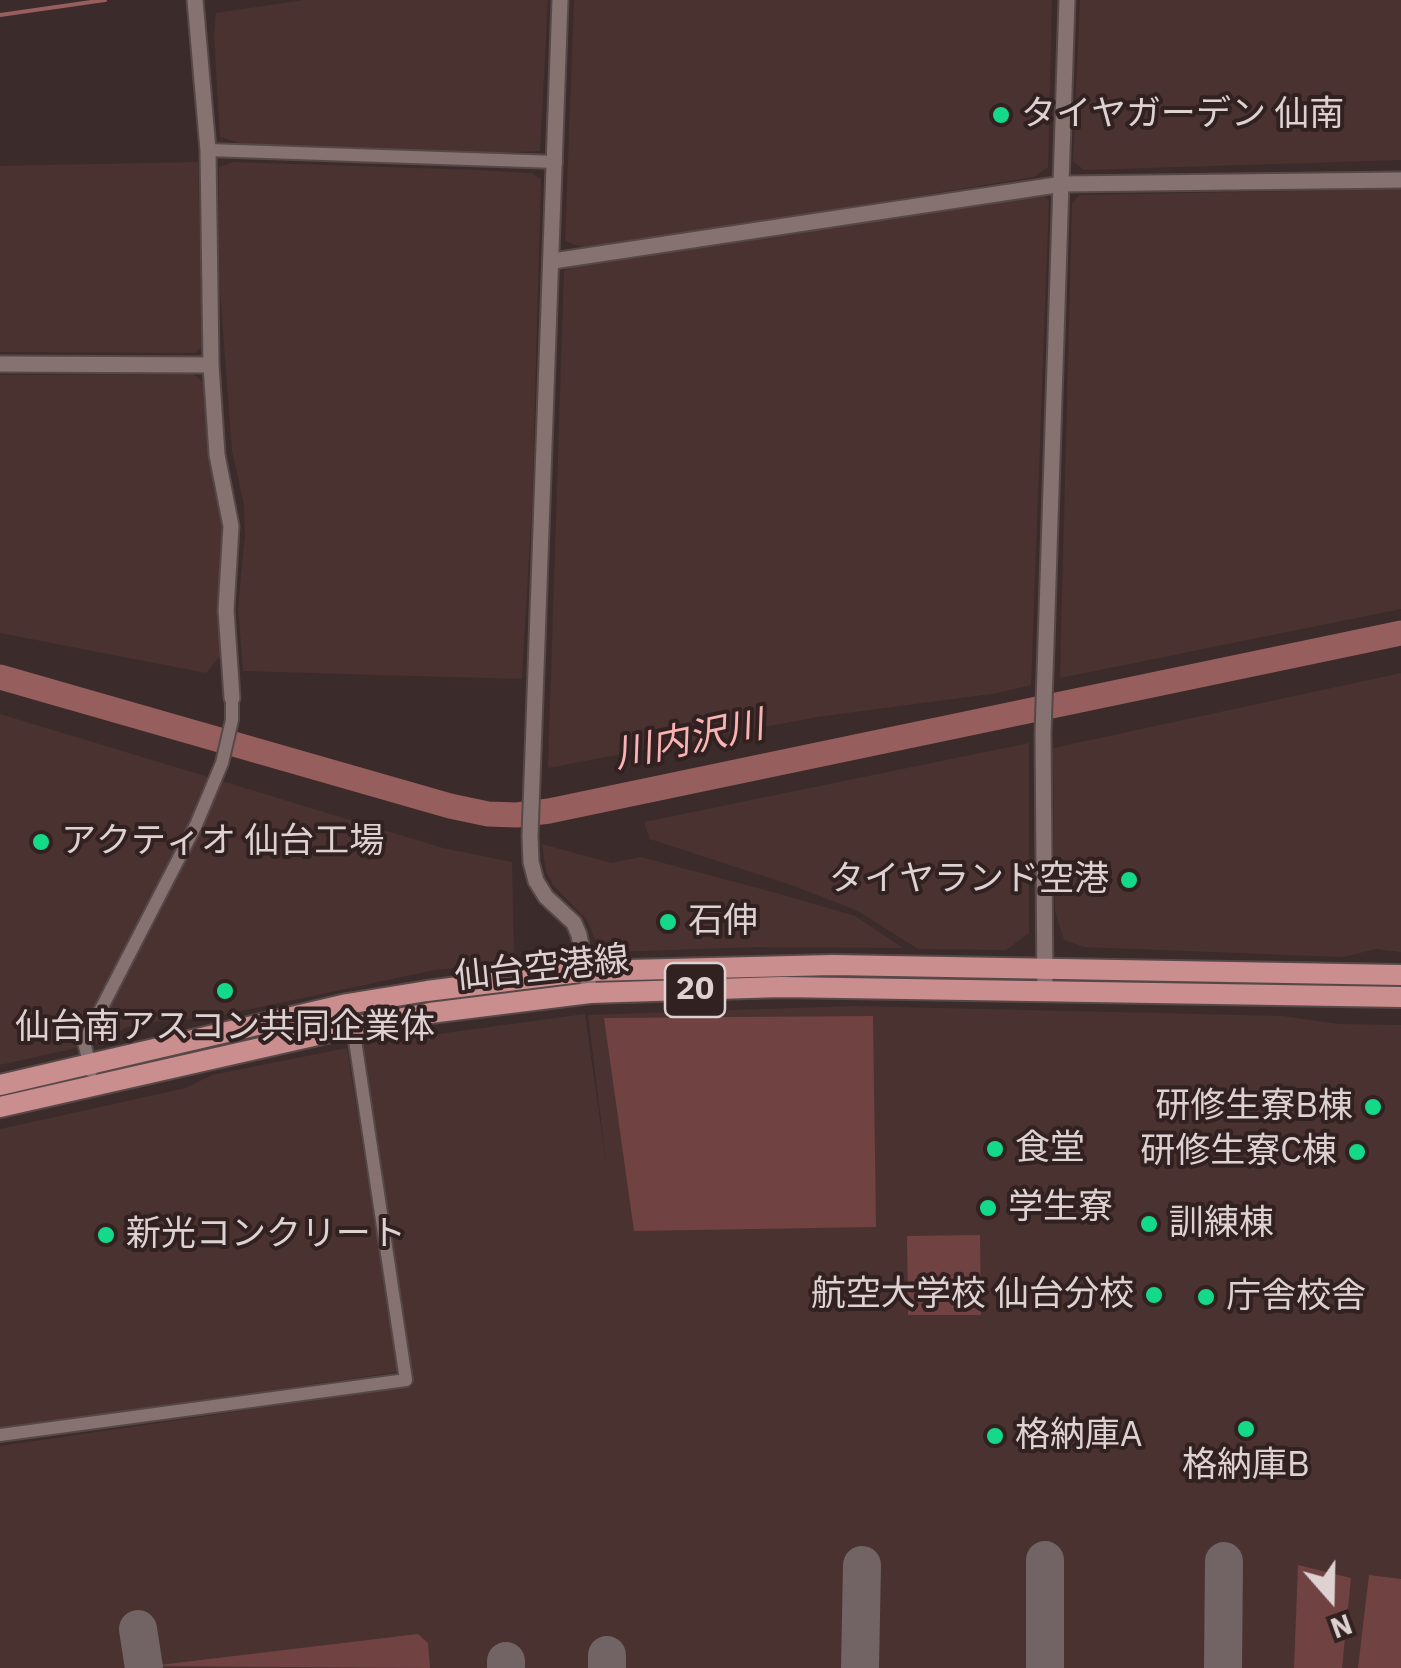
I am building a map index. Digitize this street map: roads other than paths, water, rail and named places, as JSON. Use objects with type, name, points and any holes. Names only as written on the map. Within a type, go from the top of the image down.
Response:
[{"type":"main road","name":"仙台空港線","points":[[0,1084],[348,1004],[427,990],[589,982],[781,988],[1401,975]]},
{"type":"main road","name":"仙台空港線","points":[[1045,980],[1401,997]]},
{"type":"main road","name":"仙台空港線","points":[[0,1107],[353,1027],[589,982]]},
{"type":"street","points":[[560,0],[530,836],[536,881],[546,897],[574,924],[589,982]]},
{"type":"street","points":[[1045,980],[1043,734],[1067,0]]},
{"type":"street","points":[[94,1086],[84,1042],[196,825],[222,762],[232,720],[226,610],[231,526],[217,455],[211,364],[208,150],[195,2]]},
{"type":"street","points":[[208,150],[556,162]]},
{"type":"street","points":[[553,261],[1063,184],[1401,180]]},
{"type":"street","points":[[0,364],[211,364]]},
{"type":"street","points":[[0,1435],[406,1380],[353,1027]]},
{"type":"waterway","points":[[0,15],[105,0]]},
{"type":"waterway","name":"川内沢川","points":[[0,677],[450,806],[517,815],[1401,633]]},
{"type":"place","name":"タイヤガーデン 仙南","points":[[1001,115]]},
{"type":"place","name":"アクティオ 仙台工場","points":[[41,842]]},
{"type":"place","name":"タイヤランド空港","points":[[1129,880]]},
{"type":"place","name":"石伸","points":[[668,922]]},
{"type":"place","name":"仙台南アスコン共同企業体","points":[[225,991]]},
{"type":"place","name":"研修生寮B棟","points":[[1373,1107]]},
{"type":"place","name":"食堂","points":[[995,1149]]},
{"type":"place","name":"研修生寮C棟","points":[[1357,1152]]},
{"type":"place","name":"学生寮","points":[[988,1208]]},
{"type":"place","name":"訓練棟","points":[[1149,1224]]},
{"type":"place","name":"新光コンクリート","points":[[106,1235]]},
{"type":"place","name":"航空大学校 仙台分校","points":[[1154,1295]]},
{"type":"place","name":"庁舎校舎","points":[[1206,1297]]},
{"type":"place","name":"格納庫B","points":[[1246,1429]]},
{"type":"place","name":"格納庫A","points":[[995,1436]]}]
